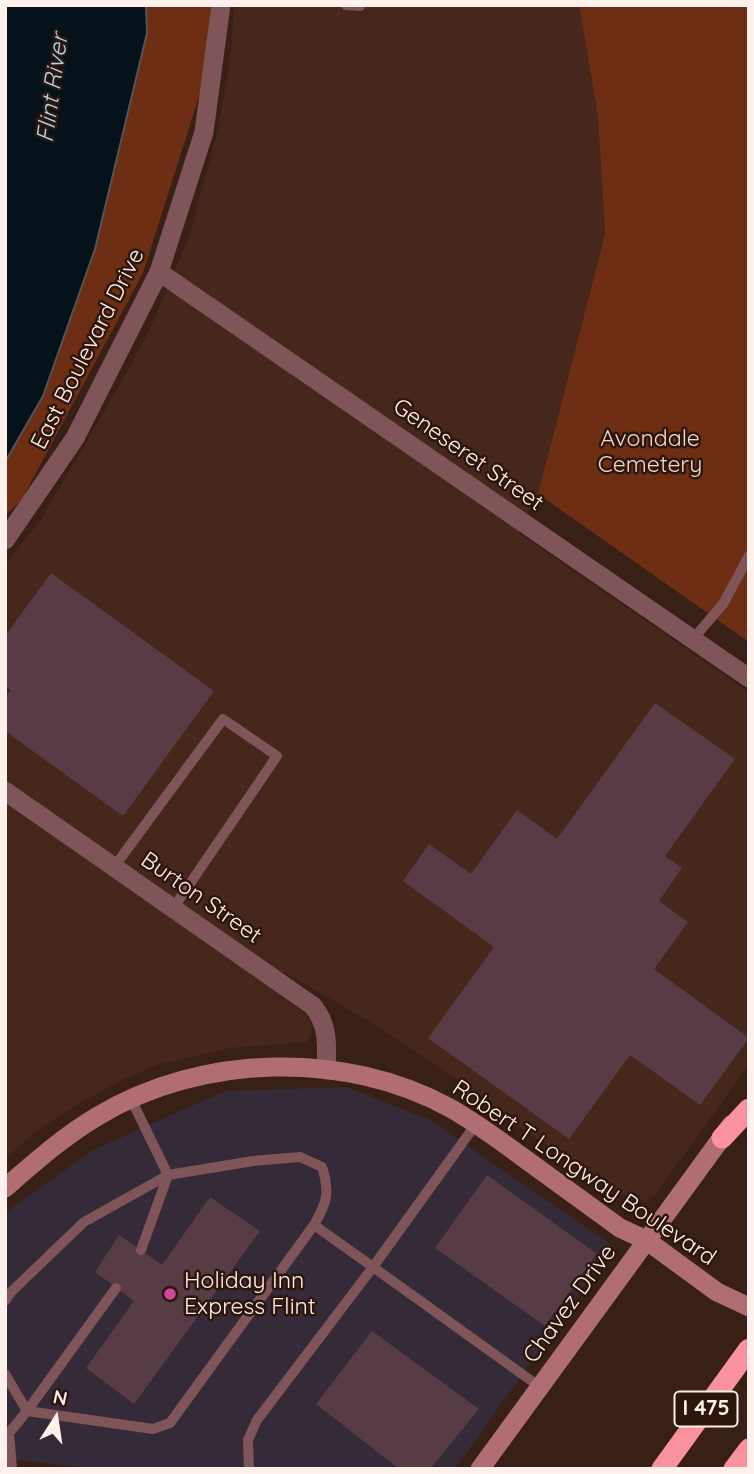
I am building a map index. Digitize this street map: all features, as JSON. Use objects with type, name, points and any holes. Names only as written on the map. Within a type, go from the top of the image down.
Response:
[{"type":"highway","points":[[722,1138],[749,1109]]},
{"type":"highway","name":"I 475","points":[[662,1469],[749,1349]]},
{"type":"highway","name":"I 475","points":[[734,1469],[749,1449]]},
{"type":"main road","name":"Robert T Longway Boulevard","points":[[5,1188],[71,1133],[99,1115],[131,1099],[190,1078],[263,1068],[356,1074],[415,1092],[448,1107],[620,1227],[646,1240],[717,1292],[749,1307]]},
{"type":"main road","name":"Chavez Drive","points":[[480,1469],[749,1100]]},
{"type":"street","name":"East Boulevard Drive","points":[[5,540],[75,438],[159,272],[204,132],[221,5]]},
{"type":"street","name":"Geneseret Street","points":[[159,272],[749,678]]},
{"type":"street","name":"Burton Street","points":[[5,791],[313,1006],[322,1017],[326,1030],[326,1070]]},
{"type":"lane","points":[[346,5],[360,6]]},
{"type":"lane","points":[[693,639],[723,604],[749,556]]},
{"type":"lane","points":[[114,867],[223,719],[277,756],[174,907]]},
{"type":"lane","points":[[131,1099],[168,1175],[141,1251]]},
{"type":"lane","points":[[249,1469],[248,1440],[257,1420],[373,1267],[476,1124]]},
{"type":"lane","points":[[5,1301],[11,1292],[84,1222],[168,1175],[253,1161],[300,1157],[322,1167],[329,1187],[321,1213],[314,1225],[170,1423],[153,1429],[27,1411]]},
{"type":"lane","points":[[314,1225],[540,1387]]},
{"type":"lane","points":[[12,1469],[9,1433],[116,1288]]},
{"type":"lane","points":[[5,1374],[27,1411]]},
{"type":"shaded area","points":[[234,5],[579,5],[598,116],[605,234],[538,494],[518,533],[749,692],[749,1065],[654,1196],[646,1202],[631,1201],[517,1125],[439,1067],[365,1019],[284,972],[272,989],[306,1014],[312,1033],[307,1042],[230,1048],[157,1065],[120,1081],[70,1109],[39,1129],[5,1159],[5,564],[40,521],[117,390],[150,329],[189,237],[218,129],[231,55]]},
{"type":"shaded area","points":[[346,1087],[430,1120],[613,1246],[455,1469],[95,1469],[5,1458],[5,1213],[93,1150],[225,1091]]},
{"type":"green space","points":[[5,5],[211,5],[209,65],[143,273],[22,499],[5,516]]},
{"type":"green space","name":"Avondale Cemetery","points":[[579,5],[749,5],[749,642],[538,494],[605,234],[598,116]]},
{"type":"water","name":"Flint River","points":[[5,5],[146,5],[147,33],[95,249],[43,396],[5,462]]},
{"type":"building","points":[[51,573],[214,691],[123,816],[5,731],[5,697],[11,690],[5,686],[5,636]]},
{"type":"building","points":[[655,703],[735,759],[665,856],[682,868],[659,901],[688,922],[654,969],[749,1038],[700,1105],[630,1055],[569,1139],[428,1038],[494,947],[403,881],[429,844],[471,874],[517,810],[557,839]]},
{"type":"building","points":[[487,1175],[597,1254],[545,1326],[435,1248]]},
{"type":"building","name":"Holiday Inn Express Flint","points":[[210,1197],[260,1231],[134,1404],[86,1368],[134,1301],[95,1272],[119,1235],[162,1265]]},
{"type":"building","points":[[372,1331],[479,1409],[430,1469],[399,1469],[316,1404]]},
{"type":"place","name":"Holiday Inn Express Flint","points":[[170,1294]]}]
